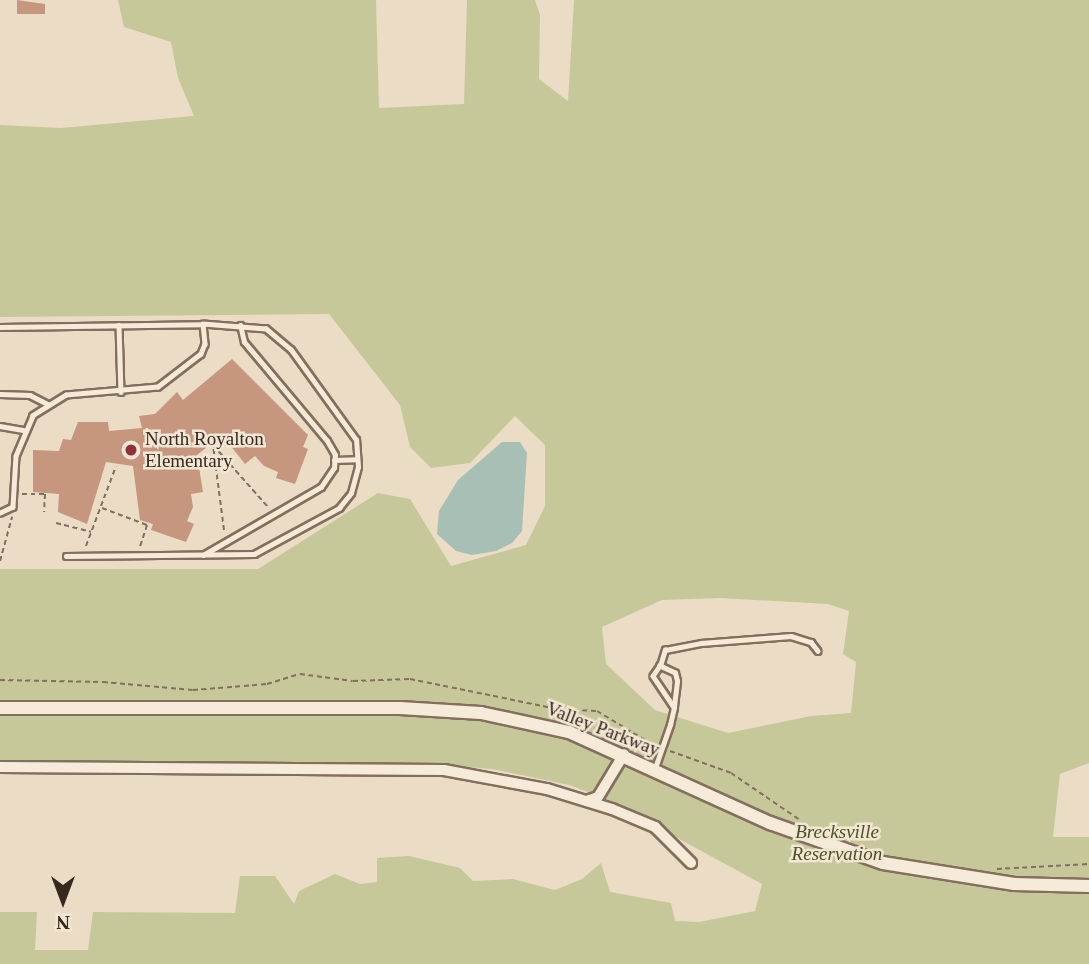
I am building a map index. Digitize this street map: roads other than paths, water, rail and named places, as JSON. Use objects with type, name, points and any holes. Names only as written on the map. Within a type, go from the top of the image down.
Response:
[{"type":"street","name":"Valley Parkway","points":[[0,708],[400,708],[481,713],[569,732],[624,754],[770,823],[883,863],[1001,882],[1089,886]]},
{"type":"street","points":[[589,800],[598,797],[624,754]]},
{"type":"street","points":[[0,767],[444,770],[589,800],[655,827],[691,863]]},
{"type":"lane","points":[[0,513],[13,507],[16,497],[16,456],[24,430],[48,404],[66,395],[158,387],[190,364],[205,344],[203,324]]},
{"type":"lane","points":[[0,327],[203,324],[266,329],[291,350],[356,440],[357,458],[351,492],[339,508],[254,554],[66,556]]},
{"type":"lane","points":[[120,325],[121,392]]},
{"type":"lane","points":[[201,556],[321,487],[334,460],[327,440],[244,342],[240,325]]},
{"type":"lane","points":[[0,394],[30,395],[48,404]]},
{"type":"lane","points":[[0,426],[24,430]]},
{"type":"lane","points":[[334,460],[357,458]]},
{"type":"lane","points":[[674,708],[653,676],[660,666],[665,650],[672,646],[791,636],[803,638],[818,651]]},
{"type":"lane","points":[[654,768],[674,708],[675,673],[660,666]]},
{"type":"place","name":"North Royalton Elementary","points":[[131,450]]},
{"type":"park label","name":"Brecksville Reservation","points":[[837,843]]}]
